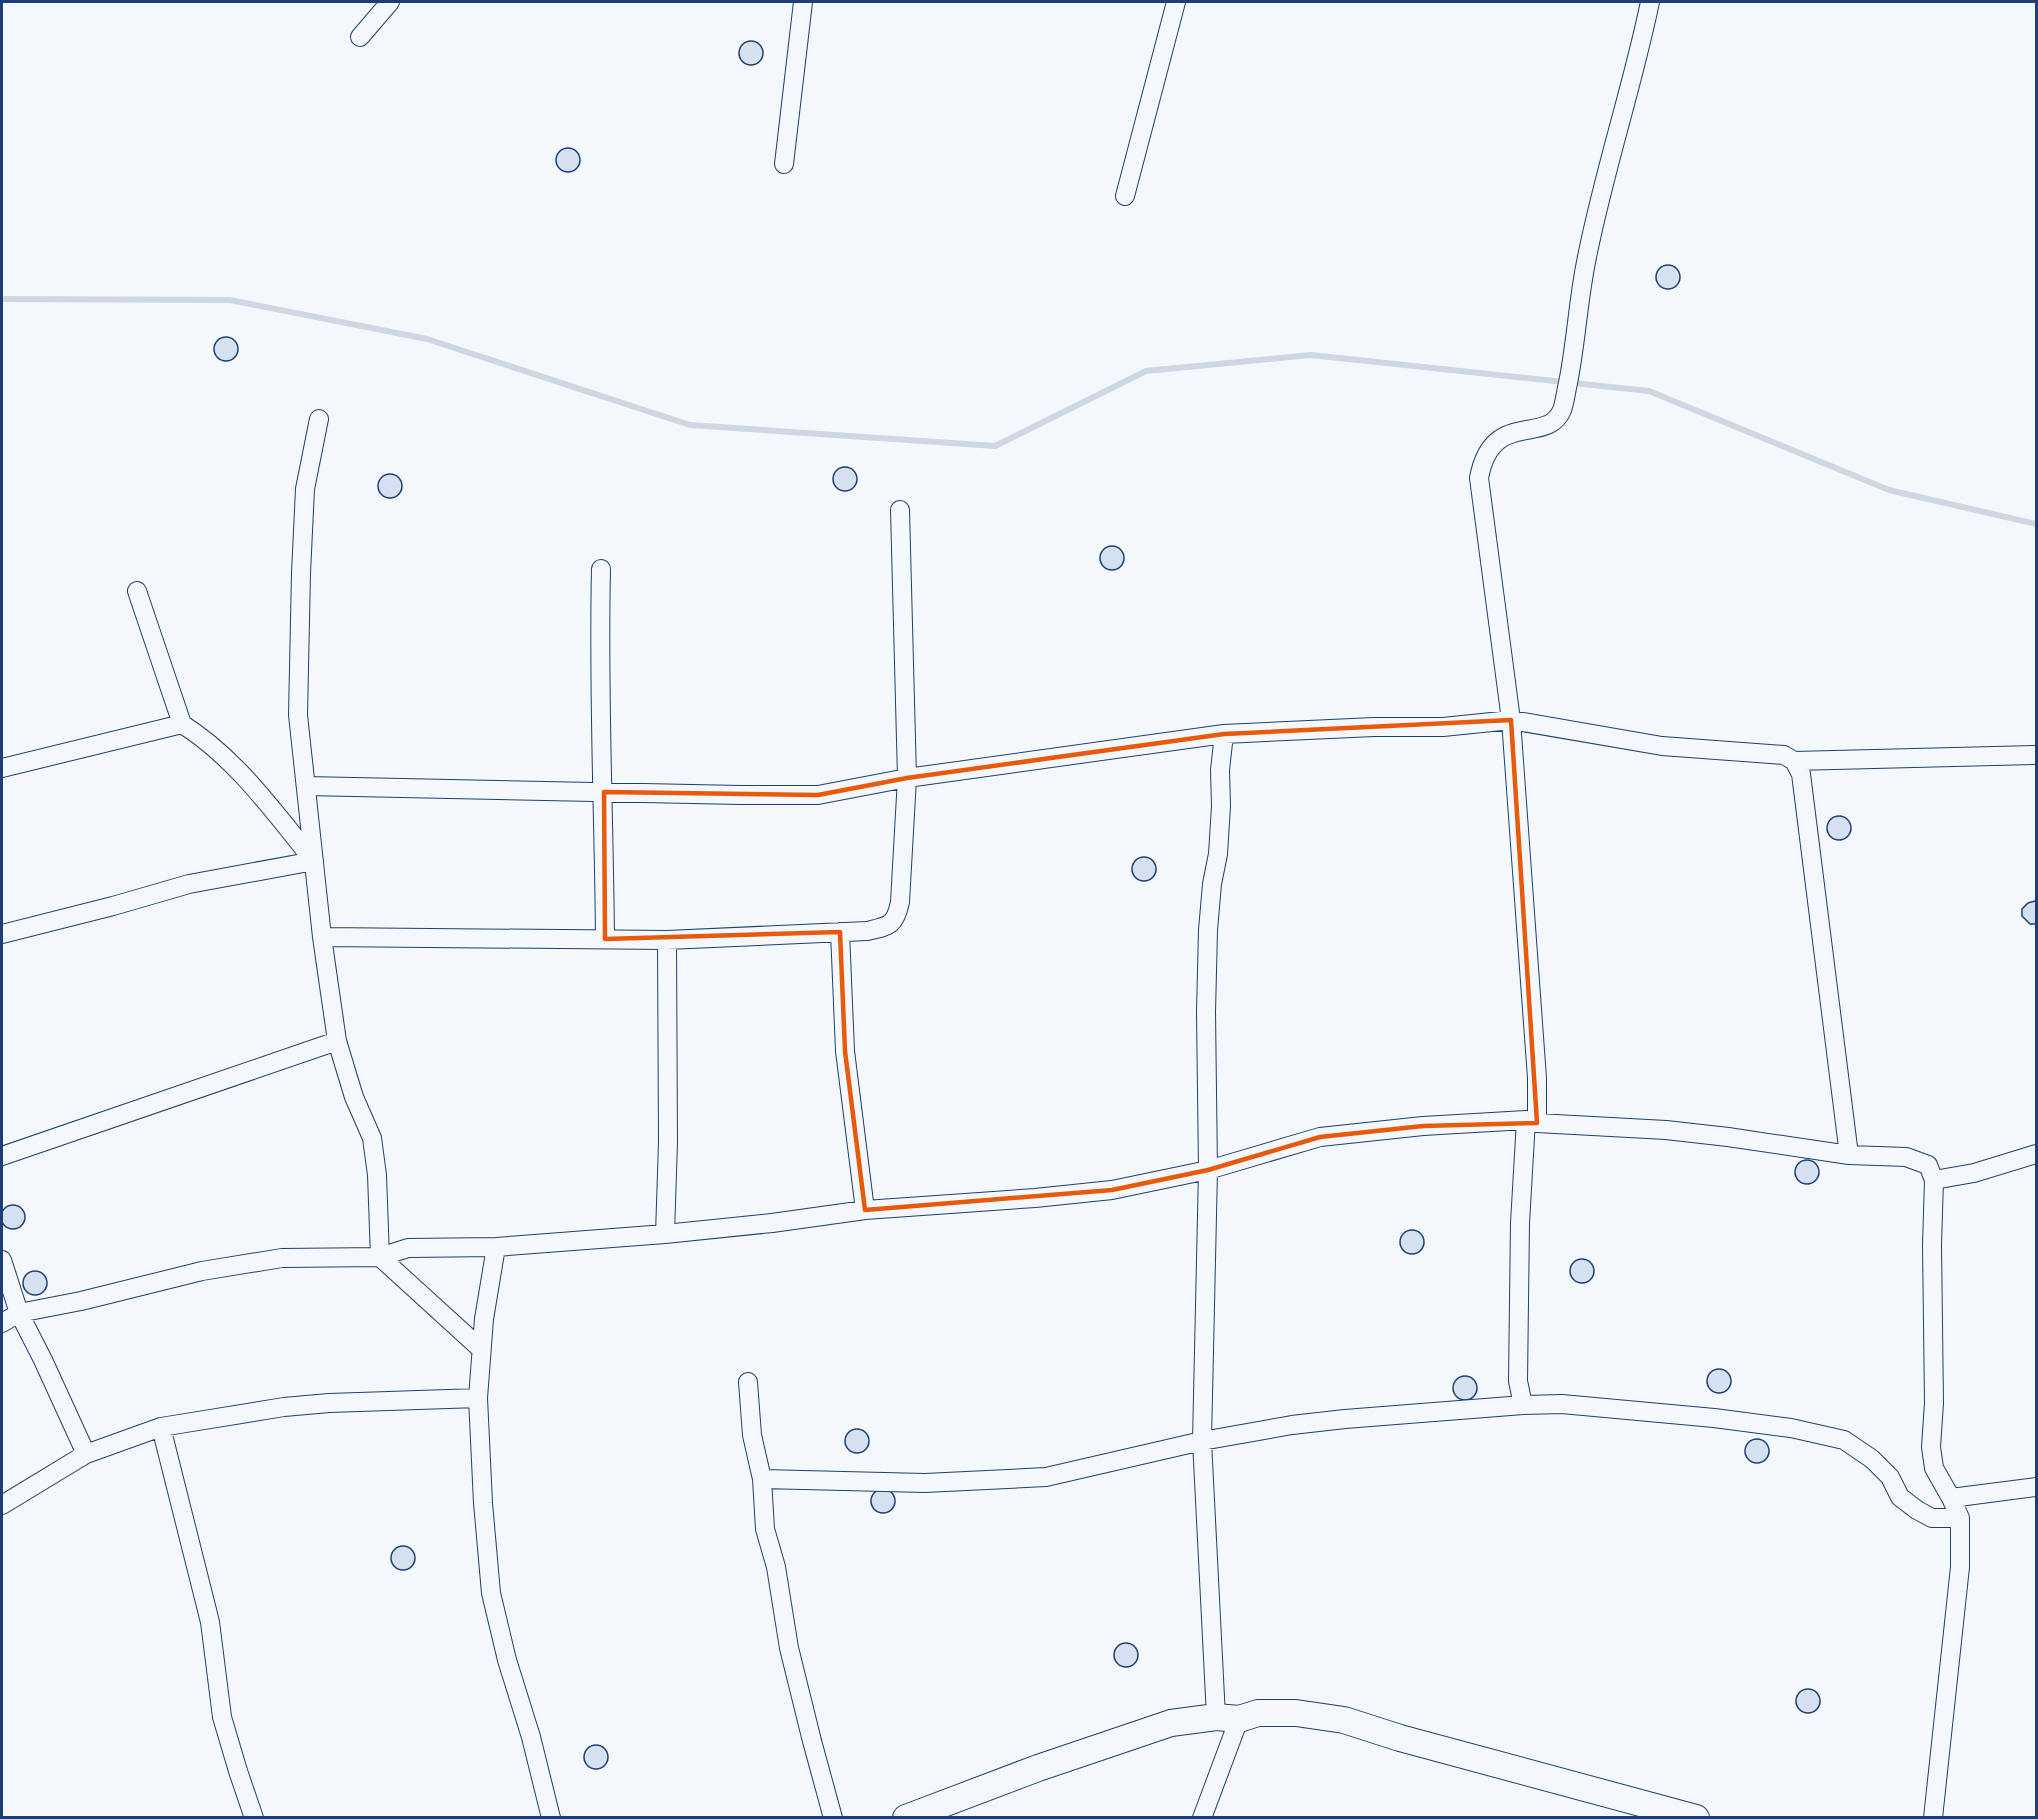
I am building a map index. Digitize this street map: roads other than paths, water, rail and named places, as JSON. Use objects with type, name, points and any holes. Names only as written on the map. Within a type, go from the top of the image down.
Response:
[{"type":"street","points":[[360,37],[390,2]]},
{"type":"street","points":[[784,164],[803,2]]},
{"type":"street","points":[[1125,196],[1176,2]]},
{"type":"street","points":[[1523,1405],[1518,1381],[1520,1223],[1536,1066],[1511,720],[1479,478],[1482,462],[1495,442],[1523,429],[1549,425],[1562,410],[1574,353],[1585,265],[1601,189],[1637,65],[1650,2]]},
{"type":"street","points":[[319,419],[305,489],[298,715],[322,937],[337,1041],[354,1097],[372,1138],[377,1175],[380,1257],[481,1349]]},
{"type":"street","points":[[322,937],[667,940],[867,931],[887,927],[898,912],[907,778],[900,510]]},
{"type":"street","points":[[601,569],[600,701],[604,792],[605,939]]},
{"type":"street","points":[[137,591],[182,724],[200,735],[225,756],[314,861]]},
{"type":"street","points":[[306,786],[818,795],[907,778],[1224,734],[1374,727],[1443,727],[1511,720],[1662,746],[1784,754],[1794,761],[1801,774],[1849,1155]]},
{"type":"street","points":[[2,768],[182,724]]},
{"type":"street","points":[[1202,1818],[1227,1718],[1202,1441],[1208,1170],[1206,1012],[1208,930],[1212,884],[1218,854],[1221,806],[1220,770],[1224,734]]},
{"type":"street","points":[[1794,761],[2037,754]]},
{"type":"street","points":[[2,934],[189,884],[314,861]]},
{"type":"street","points":[[840,932],[845,1051],[865,1210]]},
{"type":"street","points":[[665,1234],[668,1142],[667,940]]},
{"type":"street","points":[[2,1156],[337,1041]]},
{"type":"street","points":[[2,1323],[19,1313],[81,1301],[202,1271],[282,1258],[380,1257],[408,1248],[496,1247],[665,1234],[772,1223],[865,1210],[1112,1190],[1208,1170],[1320,1137],[1424,1126],[1532,1121],[1676,1131],[1849,1155],[1906,1157],[1928,1165],[1934,1180],[1932,1245],[1934,1404],[1931,1447],[1934,1468],[1960,1518],[1959,1577],[1933,1818]]},
{"type":"street","points":[[1934,1180],[1974,1173],[2037,1154]]},
{"type":"street","points":[[496,1247],[481,1349],[478,1398],[483,1503],[491,1593],[507,1660],[531,1737],[551,1818]]},
{"type":"street","points":[[2,1260],[19,1313],[86,1454]]},
{"type":"street","points":[[748,1382],[752,1435],[762,1479],[765,1529],[776,1567],[789,1648],[833,1818]]},
{"type":"street","points":[[2,1505],[86,1454],[161,1427],[284,1407],[329,1403],[478,1398]]},
{"type":"street","points":[[762,1479],[926,1482],[1046,1477],[1202,1441],[1292,1425],[1523,1405],[1562,1404],[1714,1418],[1791,1428],[1844,1440],[1872,1459],[1890,1477],[1900,1497],[1917,1510],[1932,1518],[1960,1518]]},
{"type":"street","points":[[161,1427],[210,1622],[222,1717],[254,1818]]},
{"type":"street","points":[[1951,1498],[2037,1487]]},
{"type":"street","points":[[906,1818],[1038,1768],[1171,1723],[1258,1713],[1296,1713],[1344,1720],[1400,1738],[1696,1818]]},
{"type":"waterway","points":[[2,299],[230,300],[427,339],[690,425],[995,446],[1146,371],[1311,355],[1649,391],[1889,490],[2036,524]]}]
